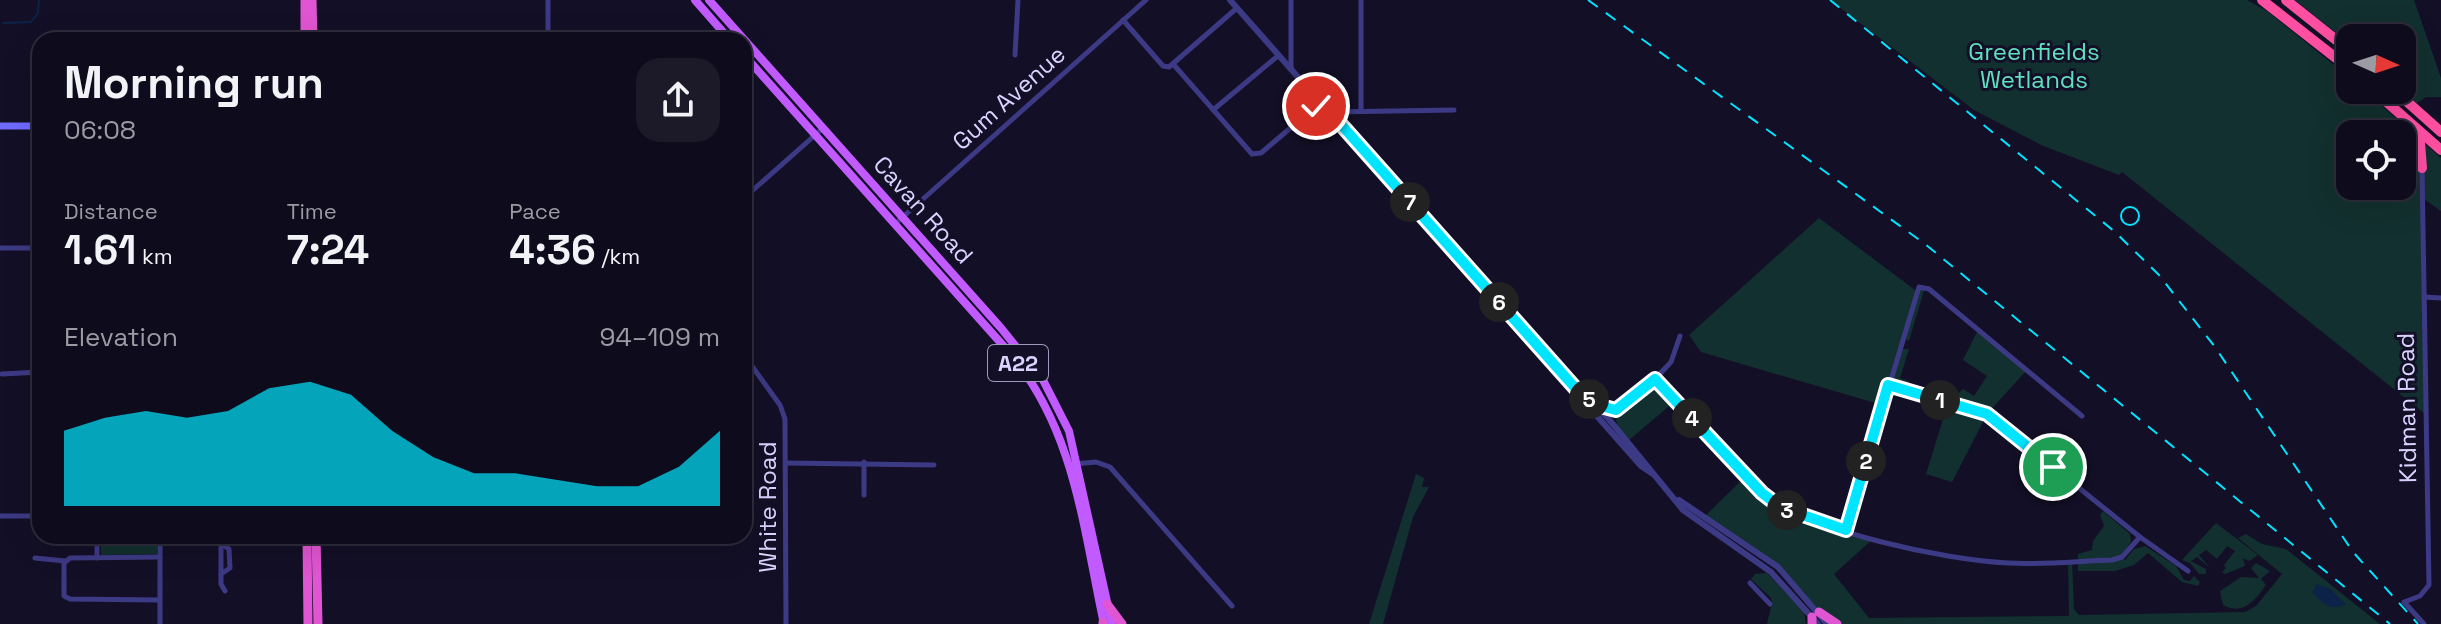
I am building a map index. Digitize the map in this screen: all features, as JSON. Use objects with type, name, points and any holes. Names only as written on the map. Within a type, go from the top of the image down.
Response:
[{"type":"highway","points":[[305,0],[305,32]]},
{"type":"highway","points":[[312,0],[313,32]]},
{"type":"highway","points":[[2262,0],[2336,58]]},
{"type":"highway","points":[[2286,0],[2336,40]]},
{"type":"highway","points":[[2387,104],[2419,140],[2422,168]]},
{"type":"highway","points":[[2389,104],[2441,152],[2432,155],[2422,168]]},
{"type":"highway","points":[[2410,104],[2441,132]]},
{"type":"highway","points":[[307,544],[308,624]]},
{"type":"highway","points":[[316,544],[318,624]]},
{"type":"highway","points":[[1107,604],[1122,624]]},
{"type":"highway","points":[[1815,619],[1837,624]]},
{"type":"main road","points":[[695,0],[723,32]]},
{"type":"main road","name":"Cavan Road","points":[[709,0],[738,32]]},
{"type":"main road","name":"Cavan Road","points":[[752,48],[823,128],[942,276],[997,331]]},
{"type":"main road","name":"Cavan Road","points":[[752,64],[815,135],[958,279],[1040,393],[1073,465],[1107,604],[1105,624]]},
{"type":"main road","points":[[0,126],[32,126]]},
{"type":"main road","points":[[942,276],[958,279]]},
{"type":"main road","name":"Cavan Road","points":[[1073,465],[1105,624]]},
{"type":"street","points":[[548,0],[548,32]]},
{"type":"street","points":[[1015,55],[1018,0]]},
{"type":"street","name":"Gum Avenue","points":[[899,220],[1146,0]]},
{"type":"street","points":[[1230,0],[1605,419]]},
{"type":"street","points":[[1291,0],[1291,69]]},
{"type":"street","points":[[1361,0],[1361,111]]},
{"type":"street","points":[[1123,20],[1163,66],[1174,65],[1237,8]]},
{"type":"street","points":[[1213,110],[1279,55]]},
{"type":"street","points":[[1174,65],[1252,154],[1257,154],[1321,102]]},
{"type":"street","points":[[1330,112],[1454,110]]},
{"type":"street","points":[[752,191],[823,128]]},
{"type":"street","name":"Kidman Road","points":[[2422,168],[2429,585],[2420,596],[2404,602],[2424,624]]},
{"type":"street","points":[[0,248],[32,248]]},
{"type":"street","points":[[1846,530],[1915,291],[1924,286],[2082,416]]},
{"type":"street","points":[[2424,297],[2441,298]]},
{"type":"street","points":[[1605,419],[1655,379],[1674,357],[1680,336]]},
{"type":"street","points":[[1658,362],[1663,370]]},
{"type":"street","name":"White Road","points":[[752,366],[783,410],[786,624]]},
{"type":"street","points":[[1,372],[32,372]]},
{"type":"street","points":[[1655,379],[1762,493],[1780,507],[1846,530],[1913,549],[2007,563],[2116,559],[2140,537]]},
{"type":"street","points":[[1888,385],[1987,414],[2140,537],[2188,571]]},
{"type":"street","points":[[1577,390],[1593,404],[1693,519],[1759,563],[1815,619],[1827,624]]},
{"type":"street","points":[[1593,404],[1616,410]]},
{"type":"street","points":[[864,462],[864,495]]},
{"type":"street","points":[[1073,465],[1096,462],[1110,467],[1232,606]]},
{"type":"street","points":[[786,463],[934,465]]},
{"type":"street","points":[[1670,494],[1768,559],[1815,619]]},
{"type":"street","points":[[0,516],[32,516]]},
{"type":"street","points":[[97,544],[97,558]]},
{"type":"street","points":[[160,544],[160,624]]},
{"type":"street","points":[[221,544],[221,574],[225,591]]},
{"type":"street","points":[[221,544],[229,549],[232,558],[230,568],[221,574]]},
{"type":"street","points":[[35,558],[65,561],[160,557]]},
{"type":"street","points":[[1759,563],[1768,559]]},
{"type":"street","points":[[65,561],[64,596],[70,599],[160,600]]},
{"type":"street","points":[[1750,583],[1770,604]]},
{"type":"green space","name":"Greenfields Wetlands","points":[[1830,0],[2247,0],[2267,11],[2336,67],[2336,104],[2380,104],[2398,120],[2336,120],[2336,200],[2416,200],[2416,136],[2441,158],[2441,211],[2424,199],[2425,414],[2122,172],[2119,175],[2041,145],[1974,110]]},
{"type":"green space","points":[[2295,0],[2414,0],[2441,78],[2441,97],[2426,97],[2416,102],[2416,24],[2336,24],[2336,33]]},
{"type":"green space","points":[[1819,218],[1915,290],[1925,287],[1909,341],[1902,337],[1899,349],[1909,349],[1900,378],[1909,381],[1904,390],[1888,385],[1882,405],[1701,352],[1689,335]]},
{"type":"green space","points":[[1977,332],[2026,371],[1987,414],[1952,482],[1926,474],[1948,403],[1963,389],[1974,396],[1987,376],[1963,360]]},
{"type":"green space","points":[[1650,384],[1657,384],[1674,402],[1629,440],[1617,426],[1616,415]]},
{"type":"green space","points":[[1416,474],[1424,478],[1422,487],[1429,487],[1413,517],[1383,624],[1369,624]]},
{"type":"green space","points":[[1746,476],[1774,499],[1805,516],[1874,538],[1834,574],[1869,618],[2069,616],[2068,561],[2072,561],[2074,609],[2079,615],[2245,612],[2256,606],[2282,574],[2238,538],[2246,534],[2262,544],[2286,549],[2380,624],[1837,624],[1819,612],[1788,577],[1703,518]]},
{"type":"green space","points":[[2103,511],[2130,534],[2131,542],[2121,555],[2125,560],[2134,549],[2145,546],[2176,566],[2184,580],[2190,581],[2194,576],[2200,582],[2198,586],[2182,582],[2148,553],[2134,565],[2115,571],[2078,571],[2078,554],[2092,550],[2093,541],[2104,526],[2100,515]]},
{"type":"green space","points":[[2216,523],[2258,555],[2249,561],[2243,558],[2245,566],[2225,574],[2222,572],[2226,568],[2224,565],[2235,551],[2227,546],[2217,559],[2206,550],[2199,555],[2210,568],[2197,557],[2191,561],[2206,569],[2206,574],[2199,574],[2190,563],[2182,560]]},
{"type":"green space","points":[[101,544],[157,544],[157,554],[101,555]]},
{"type":"green space","points":[[2256,563],[2270,571],[2261,579],[2266,585],[2262,591],[2243,607],[2237,609],[2223,605],[2220,591],[2241,577],[2259,578],[2251,568]]},
{"type":"green space","points":[[1767,573],[1804,612],[1806,624],[1767,624],[1771,599],[1751,579],[1755,574]]},
{"type":"water","points":[[2317,584],[2329,588],[2346,604],[2331,607],[2323,603],[2312,592]]},
{"type":"waterway","points":[[3,23],[31,22],[38,13],[39,0]]},
{"type":"tram line","points":[[2130,207],[2139,216],[2130,225],[2121,216],[2130,207]]},
{"type":"railway","points":[[1588,0],[1925,244],[2390,624]]},
{"type":"railway","points":[[1830,0],[2114,231],[2159,275],[2215,347],[2353,552],[2418,624]]},
{"type":"route","points":[[1316,106],[1321,102],[1577,390],[1593,404],[1616,410],[1655,379],[1762,493],[1780,507],[1846,530],[1888,385],[1987,414],[2053,467]]}]
